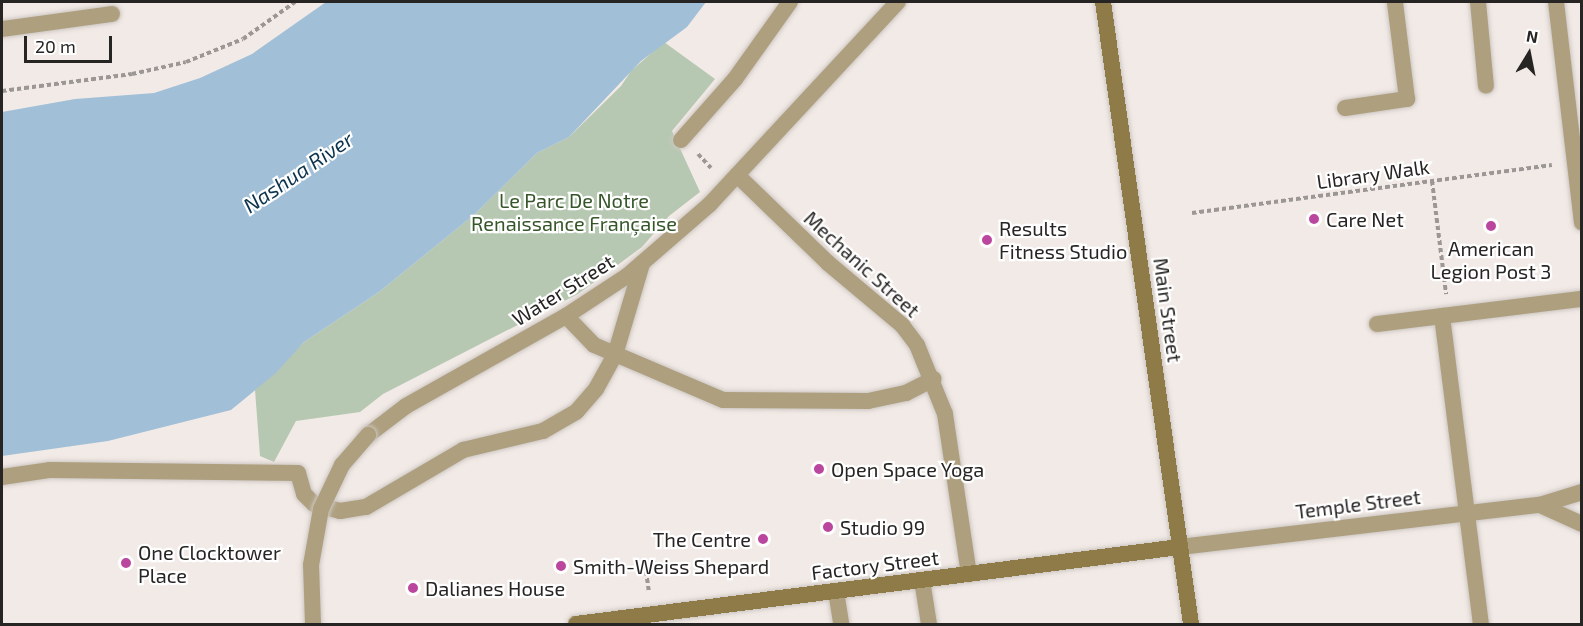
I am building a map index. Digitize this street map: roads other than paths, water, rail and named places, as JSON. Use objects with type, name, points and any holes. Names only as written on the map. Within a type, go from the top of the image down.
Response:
[{"type":"main road","name":"Main Street","points":[[1103,2],[1191,624]]},
{"type":"main road","name":"Factory Street","points":[[576,624],[1180,547]]},
{"type":"street","points":[[681,140],[735,79],[790,2]]},
{"type":"street","name":"Water Street","points":[[313,624],[311,566],[317,522],[342,465],[368,435],[434,389],[566,316],[642,264],[737,175],[898,2]]},
{"type":"street","points":[[1345,108],[1407,99],[1395,2]]},
{"type":"street","points":[[1478,2],[1486,86]]},
{"type":"street","points":[[1556,2],[1581,222]]},
{"type":"street","points":[[2,29],[112,14]]},
{"type":"street","name":"Mechanic Street","points":[[737,175],[828,263],[902,325],[934,379],[945,414],[969,574]]},
{"type":"street","points":[[2,477],[50,470],[298,473],[304,494],[315,504],[330,510],[357,510],[374,503],[463,450],[554,427],[590,397],[615,355],[642,264]]},
{"type":"street","points":[[1377,324],[1581,300]]},
{"type":"street","points":[[1445,315],[1466,513],[1481,624]]},
{"type":"street","points":[[566,316],[586,339],[615,355],[701,393],[736,402],[868,401],[906,393],[934,379]]},
{"type":"street","name":"Temple Street","points":[[1180,547],[1540,505],[1581,492]]},
{"type":"street","points":[[1540,505],[1581,524]]},
{"type":"street","points":[[922,580],[929,624]]},
{"type":"street","points":[[836,591],[841,624]]},
{"type":"water","name":"Nashua River","points":[[326,2],[706,2],[687,27],[641,61],[569,137],[537,153],[475,214],[379,292],[304,342],[276,373],[231,410],[108,441],[2,456],[2,112],[75,99],[154,93],[200,78],[252,54]]},
{"type":"place","name":"Care Net","points":[[1314,219]]},
{"type":"place","name":"American Legion Post 3","points":[[1491,226]]},
{"type":"place","name":"Results Fitness Studio","points":[[987,240]]},
{"type":"place","name":"Open Space Yoga","points":[[819,469]]},
{"type":"place","name":"Studio 99","points":[[828,527]]},
{"type":"place","name":"The Centre","points":[[763,539]]},
{"type":"place","name":"One Clocktower Place","points":[[126,563]]},
{"type":"place","name":"Smith-Weiss Shepard","points":[[561,566]]},
{"type":"place","name":"Dalianes House","points":[[413,588]]},
{"type":"park label","name":"Le Parc De Notre Renaissance Française","points":[[574,212]]}]
